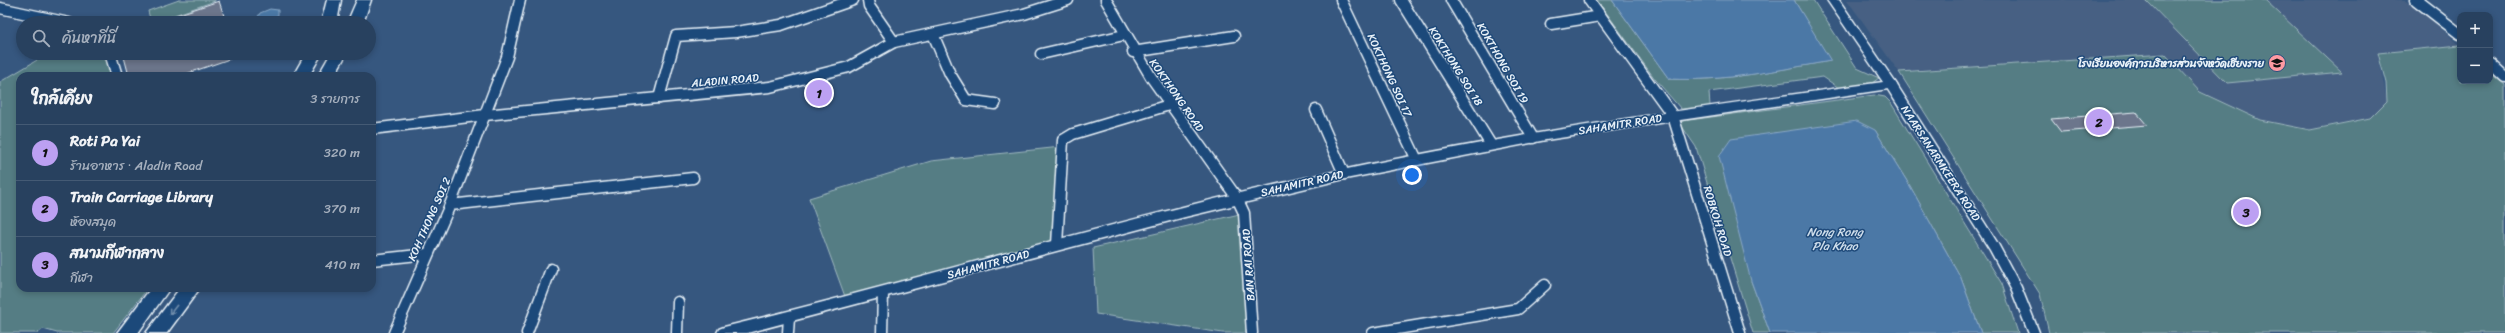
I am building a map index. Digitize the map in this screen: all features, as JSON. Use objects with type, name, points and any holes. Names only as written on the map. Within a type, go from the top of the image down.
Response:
[{"type":"main road","points":[[358,16],[364,0]]},
{"type":"main road","points":[[330,16],[333,2]]},
{"type":"main road","points":[[303,72],[310,60]]},
{"type":"main road","points":[[328,72],[336,60]]},
{"type":"main road","points":[[127,333],[158,292]]},
{"type":"main road","points":[[156,333],[188,292]]},
{"type":"street","name":"KOH THONG SOI 2","points":[[394,333],[427,254],[450,205],[507,57],[520,0]]},
{"type":"street","points":[[659,98],[676,36],[736,32],[781,25],[853,0]]},
{"type":"street","points":[[868,0],[869,6],[894,42]]},
{"type":"street","name":"ALADIN ROAD","points":[[376,129],[485,115],[770,87],[850,68],[894,42],[1024,14],[1068,0]]},
{"type":"street","name":"KOKTHONG ROAD","points":[[1106,0],[1133,52],[1169,105],[1237,198]]},
{"type":"street","name":"KOKTHONG SOI 17","points":[[1341,0],[1417,160]]},
{"type":"street","name":"KOKTHONG SOI 18","points":[[1401,0],[1491,145]]},
{"type":"street","name":"KOKTHONG SOI 19","points":[[1451,0],[1533,138]]},
{"type":"street","name":"ROBKOH ROAD","points":[[1589,0],[1672,116],[1740,333]]},
{"type":"street","name":"NAARSANARMKEERA ROAD","points":[[1833,0],[1891,85],[1994,247],[2016,288],[2034,333]]},
{"type":"street","points":[[2416,0],[2457,32]]},
{"type":"street","points":[[0,8],[37,16]]},
{"type":"street","points":[[1551,24],[1600,16]]},
{"type":"street","points":[[933,34],[950,74],[966,100],[995,104]]},
{"type":"street","points":[[1041,54],[1124,35]]},
{"type":"street","points":[[1133,52],[1234,36]]},
{"type":"street","points":[[112,60],[117,72]]},
{"type":"street","points":[[2493,65],[2505,77]]},
{"type":"street","name":"SAHAMITR ROAD","points":[[724,333],[883,293],[1057,245],[1237,198],[1344,174],[1533,138],[1672,116],[1891,85]]},
{"type":"street","points":[[1057,245],[1061,148],[1063,140],[1073,134],[1169,105]]},
{"type":"street","points":[[1316,110],[1344,174]]},
{"type":"street","points":[[450,205],[692,178]]},
{"type":"street","name":"BAN RAI ROAD","points":[[1237,198],[1244,213],[1252,333]]},
{"type":"street","points":[[376,260],[427,254]]},
{"type":"street","points":[[527,333],[551,269]]},
{"type":"street","points":[[1373,333],[1518,309],[1545,285]]},
{"type":"street","points":[[882,333],[883,293]]},
{"type":"street","points":[[677,333],[678,302]]},
{"type":"street","points":[[788,333],[789,317]]},
{"type":"shaded area","name":"โรงเรียนองค์การบริหารส่วนจังหวัดเชียงราย","points":[[1847,0],[2405,0],[2419,9],[2457,42],[2457,45],[2378,53],[2387,101],[2370,118],[2310,130],[2260,120],[2200,92],[2165,54],[1899,72]]},
{"type":"green space","points":[[179,0],[215,0],[171,16],[149,16],[148,11]]},
{"type":"green space","points":[[1597,0],[1612,0],[1669,79],[1709,79],[1830,61],[1794,0],[1813,0],[1857,68],[1879,78],[1868,86],[1842,90],[1823,77],[1709,92],[1710,106],[1681,109],[1655,79]]},
{"type":"green space","points":[[2146,0],[2265,0],[2342,72],[2227,83]]},
{"type":"green space","points":[[2457,45],[2457,84],[2493,84],[2493,75],[2505,85],[2505,333],[2049,333],[2040,294],[1899,72],[2165,54],[2200,92],[2260,120],[2310,130],[2370,118],[2387,101],[2386,83],[2378,53]]},
{"type":"green space","points":[[37,60],[107,60],[111,72],[17,72]]},
{"type":"green space","points":[[16,73],[16,292],[145,292],[113,333],[57,333],[43,329],[38,333],[0,333],[0,82]]},
{"type":"green space","points":[[1874,95],[1885,97],[1891,103],[2002,284],[2018,333],[1981,333],[1961,278],[1910,186],[1875,130],[1751,281],[1770,333],[1753,333],[1696,147],[1681,125],[1682,121]]},
{"type":"green space","points":[[1061,147],[1057,245],[847,302],[809,198],[931,161]]},
{"type":"green space","points":[[1244,213],[1252,333],[1223,333],[1096,314],[1093,248]]},
{"type":"water","points":[[1612,0],[1794,0],[1831,61],[1730,77],[1710,79],[1669,79]]},
{"type":"water","points":[[270,9],[278,10],[278,15],[276,16],[258,16],[260,13]]},
{"type":"water","name":"Nong Rong Pla Khao","points":[[1857,121],[1875,130],[1910,186],[1961,278],[1981,333],[1770,333],[1751,281],[1719,156],[1731,139]]},
{"type":"building","points":[[219,1],[224,16],[173,16]]},
{"type":"building","points":[[125,60],[226,60],[192,72],[128,72]]},
{"type":"building","points":[[2136,112],[2147,125],[2061,132],[2051,119]]},
{"type":"place","name":"โรงเรียนองค์การบริหารส่วนจังหวัดเชียงราย","points":[[2277,63]]},
{"type":"place","name":"Roti Pa Yai","points":[[819,93]]},
{"type":"place","name":"Train Carriage Library","points":[[2099,122]]},
{"type":"place","name":"สนามกีฬากลาง","points":[[2246,212]]}]
